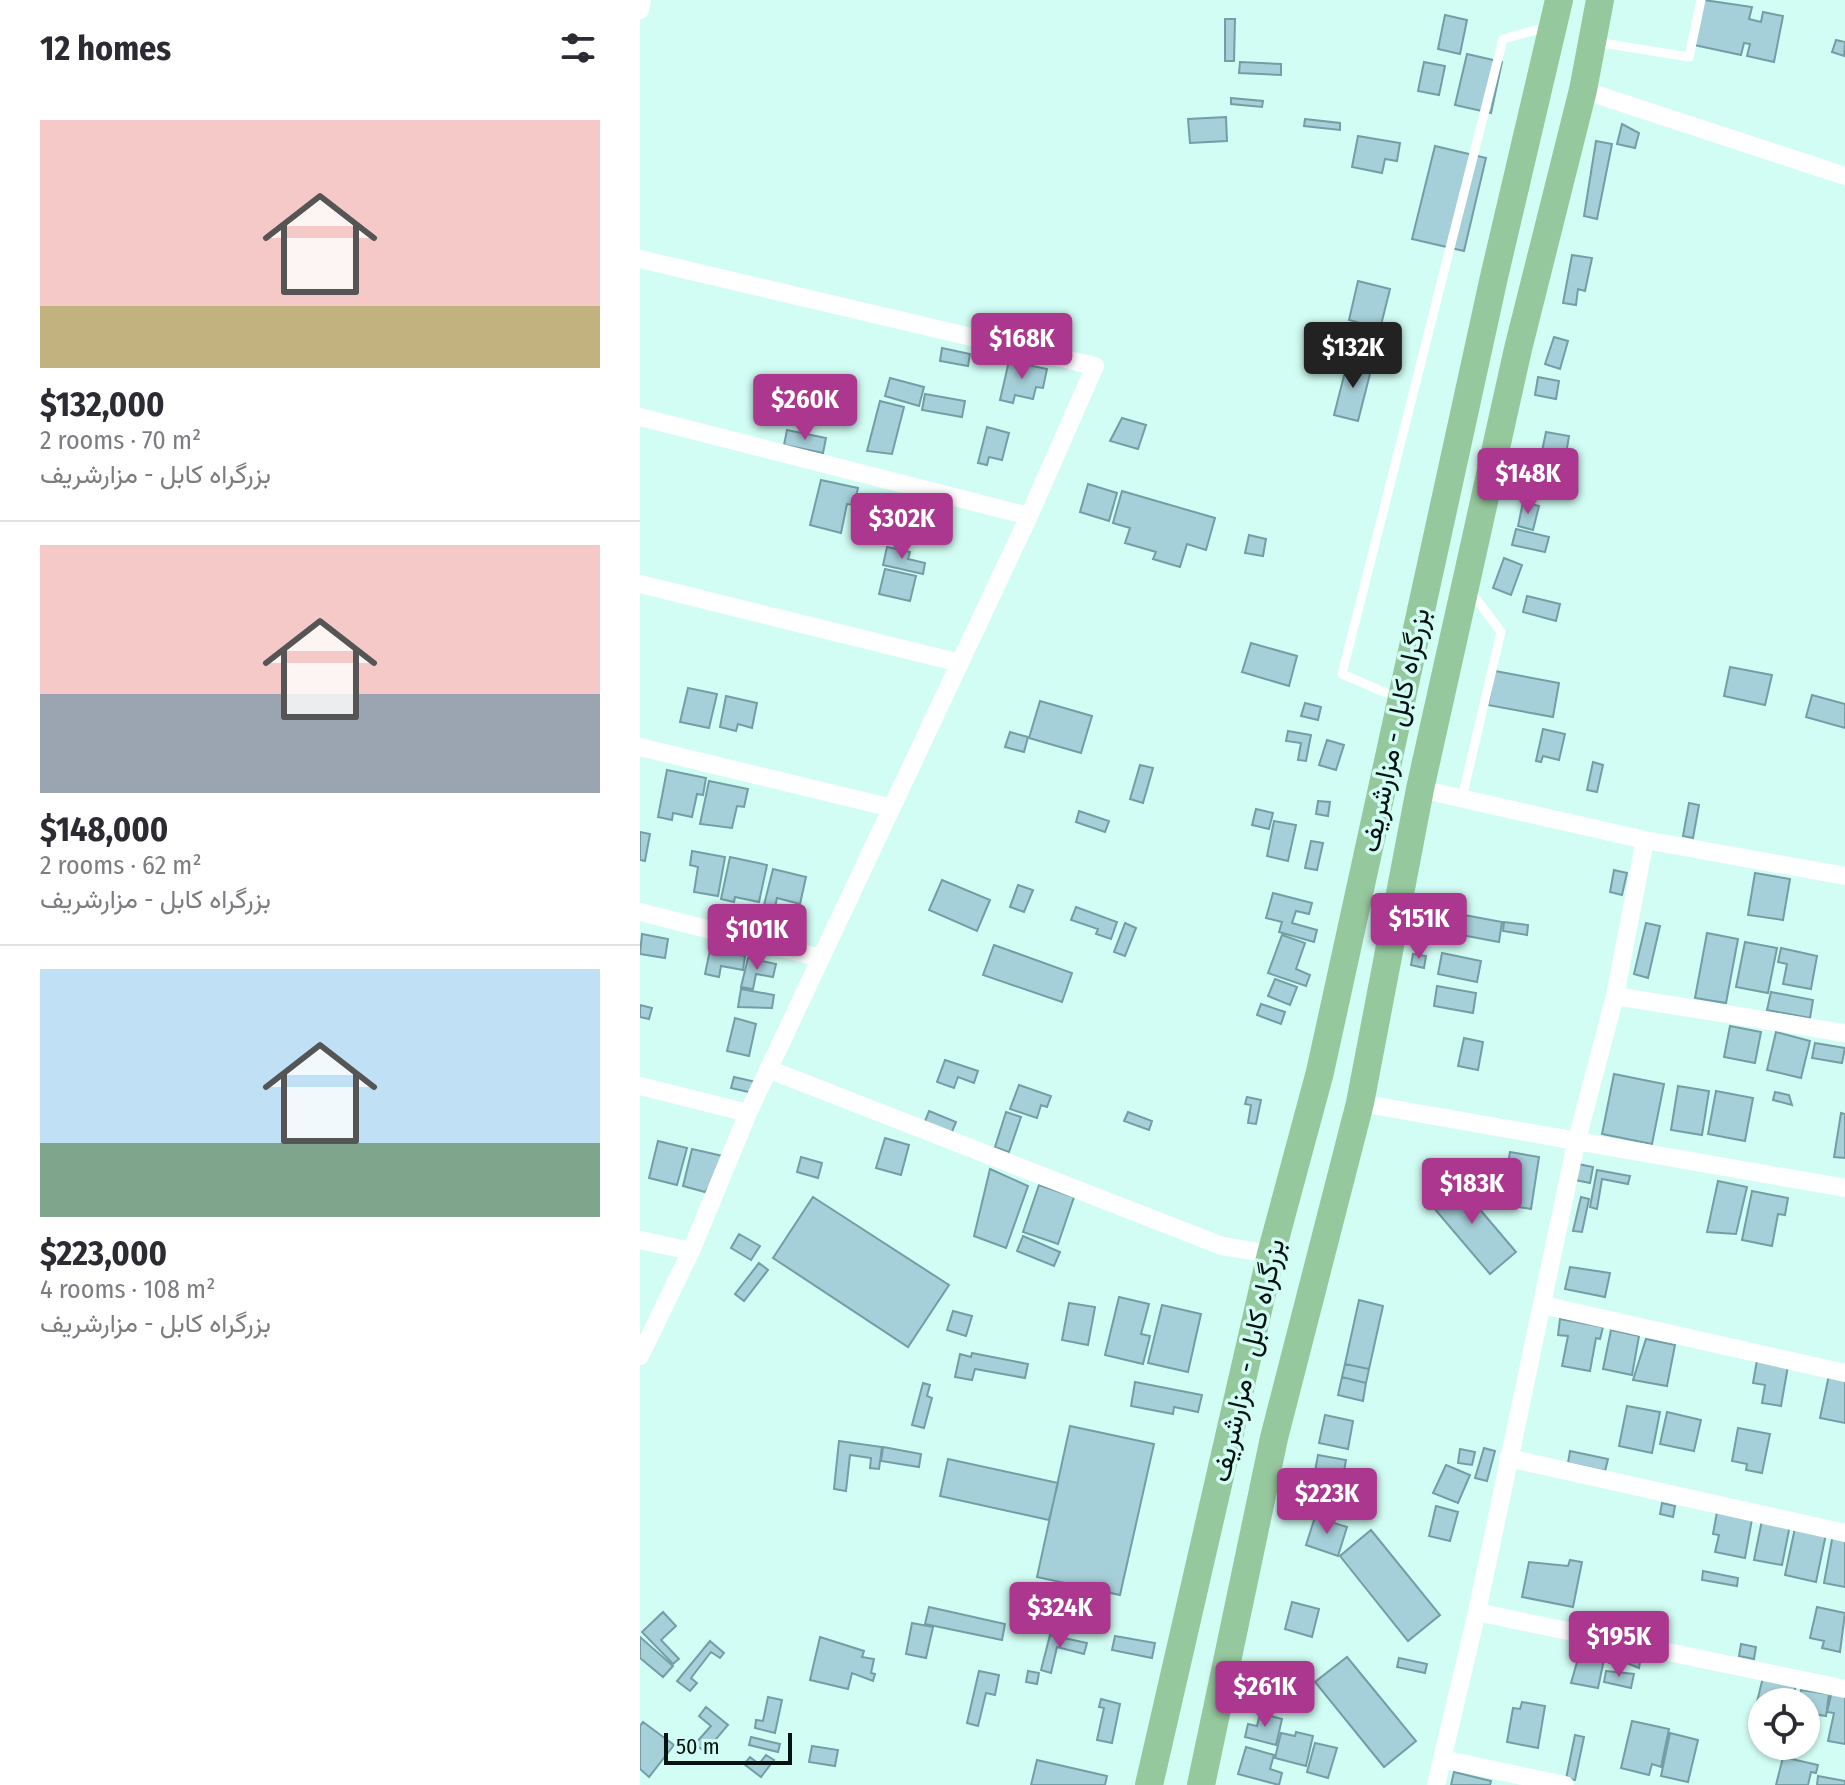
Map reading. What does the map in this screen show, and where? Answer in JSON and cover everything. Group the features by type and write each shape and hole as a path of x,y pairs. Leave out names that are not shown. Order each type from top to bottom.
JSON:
{"highway":[{"name":"بزرگراه کابل - مزارشریف","path":"1201,1785 1274,1438 1360,1103 1420,789 1518,349 1583,90 1600,0"},
{"name":"بزرگراه کابل - مزارشریف","path":"1149,1785 1271,1254 1320,1072 1556,12"}],"street":[{"path":"640,10 642,0"},
{"path":"1583,90 1845,176"},
{"path":"640,259 1095,366 1029,516 768,1069 691,1251 640,1356"},
{"path":"640,417 1029,516"},
{"path":"640,584 960,663"},
{"path":"640,747 892,808"},
{"path":"1420,789 1645,840 1845,876"},
{"path":"1436,1785 1477,1612 1576,1143 1615,996 1645,840"},
{"path":"640,912 821,958"},
{"path":"1615,996 1845,1033"},
{"path":"768,1069 1222,1246 1271,1254"},
{"path":"640,1086 748,1113"},
{"path":"1360,1103 1845,1188"},
{"path":"640,1240 691,1251"},
{"path":"1543,1305 1845,1373"},
{"path":"1508,1458 1845,1533"},
{"path":"1477,1612 1845,1689"},
{"path":"1442,1759 1565,1785"}],"lane":[{"path":"1593,42 1689,57 1701,0"},
{"path":"1401,699 1342,674 1503,39 1556,12"},
{"path":"1462,798 1501,632 1465,584"}],"building":[{"path":"1704,0 1752,7 1749,19 1761,22 1763,12 1783,16 1774,62 1747,56 1750,44 1744,43 1741,55 1694,45"},
{"path":"1445,15 1467,20 1460,54 1438,49"},
{"path":"1225,19 1235,19 1234,61 1225,61"},
{"path":"1836,40 1845,42 1844,56 1832,52"},
{"path":"1467,54 1502,62 1491,113 1455,105"},
{"path":"1240,62 1281,64 1281,75 1239,73"},
{"path":"1424,62 1445,66 1439,95 1418,91"},
{"path":"1231,98 1263,101 1262,107 1231,104"},
{"path":"1226,117 1227,141 1190,143 1188,119"},
{"path":"1305,119 1340,123 1340,130 1304,126"},
{"path":"1622,124 1639,133 1635,148 1617,144"},
{"path":"1358,136 1400,143 1397,161 1385,159 1382,173 1352,167"},
{"path":"1596,141 1612,144 1597,219 1584,216"},
{"path":"1435,146 1486,158 1464,251 1412,239"},
{"path":"1572,255 1592,258 1585,291 1578,289 1576,305 1563,303"},
{"path":"1358,281 1390,289 1373,357 1349,351 1357,322 1349,320"},
{"path":"1554,337 1568,341 1560,369 1545,364"},
{"path":"942,348 970,354 968,366 940,361"},
{"path":"1348,360 1372,366 1358,421 1334,415"},
{"path":"1009,361 1047,369 1043,388 1036,387 1033,399 1015,395 1013,403 1000,400"},
{"path":"1538,377 1559,381 1556,399 1535,395"},
{"path":"890,378 924,387 919,406 885,396"},
{"path":"925,394 965,401 962,417 922,410"},
{"path":"880,401 904,407 892,454 867,451"},
{"path":"1122,418 1146,425 1138,449 1110,441"},
{"path":"987,427 1009,433 1002,460 989,457 987,465 978,463"},
{"path":"787,430 826,438 823,453 784,445"},
{"path":"1546,432 1569,436 1565,460 1541,456"},
{"path":"821,480 858,488 854,505 847,504 841,533 810,525"},
{"path":"1088,484 1117,493 1109,521 1080,512"},
{"path":"1122,491 1215,518 1206,550 1187,544 1180,567 1153,559 1156,552 1125,543 1130,528 1113,523"},
{"path":"1523,502 1539,506 1533,530 1518,526"},
{"path":"1516,529 1549,537 1545,552 1512,545"},
{"path":"1249,535 1266,539 1263,556 1245,553"},
{"path":"887,547 910,552 908,559 925,563 923,574 883,565"},
{"path":"1504,558 1522,565 1511,595 1493,588"},
{"path":"885,569 916,576 910,601 879,594"},
{"path":"1527,596 1560,604 1556,621 1523,612"},
{"path":"1251,643 1297,656 1289,686 1242,672"},
{"path":"1730,667 1772,675 1765,705 1724,696"},
{"path":"1495,671 1559,683 1553,717 1488,705"},
{"path":"688,688 717,694 709,728 680,722"},
{"path":"1812,695 1845,704 1845,728 1806,717"},
{"path":"726,696 757,703 752,728 738,724 736,731 720,727"},
{"path":"1040,701 1092,716 1081,753 1029,738"},
{"path":"1305,703 1321,707 1318,720 1301,716"},
{"path":"1543,729 1565,734 1559,760 1543,756 1541,762 1536,761"},
{"path":"1288,731 1311,735 1306,761 1298,760 1301,743 1286,741"},
{"path":"1010,732 1028,737 1024,752 1005,747"},
{"path":"1327,740 1344,745 1336,770 1319,765"},
{"path":"1593,762 1603,765 1597,792 1587,790"},
{"path":"1140,765 1153,768 1143,803 1130,799"},
{"path":"667,770 706,778 703,795 697,794 692,817 673,813 672,820 658,817"},
{"path":"709,781 748,789 744,807 737,806 732,828 700,824"},
{"path":"1318,801 1330,802 1328,816 1316,814"},
{"path":"1689,803 1699,805 1693,838 1683,836"},
{"path":"1256,809 1273,813 1269,829 1252,825"},
{"path":"1079,811 1109,821 1105,832 1076,822"},
{"path":"1274,821 1296,825 1288,861 1267,856"},
{"path":"640,832 650,834 645,861 640,860"},
{"path":"1311,841 1323,843 1317,870 1305,868"},
{"path":"692,851 725,857 718,896 694,892 698,867 690,865"},
{"path":"730,857 767,865 759,902 735,897 734,902 721,899"},
{"path":"773,869 806,877 800,904 777,898 774,912 763,909"},
{"path":"1614,870 1627,873 1622,895 1610,892"},
{"path":"1755,873 1790,879 1783,920 1748,915"},
{"path":"942,880 990,900 977,931 929,910"},
{"path":"1018,885 1033,890 1024,912 1010,907"},
{"path":"1273,893 1312,903 1309,914 1296,911 1292,923 1317,930 1314,942 1279,932 1282,922 1266,918"},
{"path":"1076,907 1117,922 1111,939 1096,934 1098,929 1071,920"},
{"path":"1459,914 1502,922 1499,942 1456,934"},
{"path":"1504,922 1528,925 1527,935 1503,931"},
{"path":"1125,923 1136,928 1125,956 1114,952"},
{"path":"1646,923 1660,926 1648,978 1634,974"},
{"path":"1707,933 1738,939 1726,1003 1695,998"},
{"path":"642,934 668,939 665,958 640,954"},
{"path":"1282,935 1305,943 1296,969 1310,975 1306,986 1268,973"},
{"path":"1745,942 1777,948 1768,993 1736,987"},
{"path":"994,945 1072,973 1062,1002 983,975"},
{"path":"1781,948 1817,956 1811,989 1783,984 1787,964 1778,962"},
{"path":"710,950 745,956 743,970 721,966 719,977 705,974"},
{"path":"1442,953 1481,961 1477,982 1438,974"},
{"path":"1413,954 1426,956 1424,968 1411,965"},
{"path":"748,958 776,964 773,977 756,974 753,989 741,987"},
{"path":"1275,979 1297,987 1290,1005 1268,996"},
{"path":"1437,986 1476,993 1473,1013 1434,1006"},
{"path":"741,989 774,995 772,1008 738,1007"},
{"path":"1771,992 1813,1000 1810,1018 1767,1010"},
{"path":"1261,1004 1285,1012 1281,1024 1257,1015"},
{"path":"640,1005 652,1008 649,1019 640,1017"},
{"path":"735,1018 756,1024 749,1056 727,1051"},
{"path":"1730,1026 1761,1032 1755,1063 1724,1057"},
{"path":"1776,1032 1810,1041 1801,1078 1767,1070"},
{"path":"1464,1038 1483,1042 1478,1070 1458,1066"},
{"path":"1815,1043 1845,1048 1842,1063 1812,1058"},
{"path":"945,1060 978,1071 974,1083 958,1077 954,1088 937,1082"},
{"path":"1614,1074 1664,1084 1652,1144 1602,1134"},
{"path":"734,1077 756,1082 753,1093 731,1088"},
{"path":"1019,1085 1051,1096 1047,1107 1041,1105 1037,1118 1010,1109"},
{"path":"1678,1086 1709,1091 1702,1135 1671,1130"},
{"path":"1716,1091 1753,1098 1745,1141 1708,1134"},
{"path":"1775,1092 1789,1095 1792,1105 1773,1100"},
{"path":"1247,1097 1261,1100 1256,1124 1248,1123 1251,1105 1245,1104"},
{"path":"929,1111 956,1122 951,1134 924,1124"},
{"path":"1006,1112 1021,1117 1009,1152 995,1147"},
{"path":"1128,1112 1152,1121 1149,1130 1124,1121"},
{"path":"1841,1113 1845,1114 1845,1158 1834,1157"},
{"path":"885,1138 909,1145 901,1175 876,1168"},
{"path":"658,1141 687,1148 677,1185 649,1178"},
{"path":"692,1149 723,1156 719,1174 705,1192 683,1186"},
{"path":"1510,1152 1539,1157 1531,1209 1513,1206 1516,1188 1504,1186"},
{"path":"801,1157 822,1163 818,1178 797,1172"},
{"path":"1578,1164 1593,1167 1590,1183 1575,1180"},
{"path":"990,1169 1028,1186 1006,1248 974,1236"},
{"path":"1597,1170 1630,1176 1628,1184 1602,1179 1597,1209 1590,1207"},
{"path":"1454,1179 1516,1252 1490,1274 1428,1201"},
{"path":"1718,1181 1747,1187 1736,1234 1707,1232"},
{"path":"1039,1185 1074,1197 1058,1244 1023,1232"},
{"path":"1752,1191 1788,1198 1785,1215 1778,1214 1772,1246 1742,1240"},
{"path":"813,1197 949,1285 908,1347 773,1258"},
{"path":"1581,1197 1589,1199 1582,1232 1573,1231"},
{"path":"739,1234 760,1246 751,1260 731,1248"},
{"path":"1023,1236 1060,1252 1054,1266 1017,1251"},
{"path":"759,1263 768,1270 744,1301 735,1294"},
{"path":"1570,1267 1610,1273 1605,1297 1565,1289"},
{"path":"1119,1297 1149,1304 1141,1334 1150,1336 1143,1364 1105,1355"},
{"path":"1359,1300 1383,1306 1369,1369 1345,1364"},
{"path":"1069,1303 1095,1307 1088,1345 1062,1340"},
{"path":"1162,1305 1201,1314 1188,1372 1148,1363"},
{"path":"953,1311 972,1316 966,1336 947,1330"},
{"path":"1560,1319 1603,1327 1600,1339 1596,1338 1590,1371 1562,1366 1568,1336 1558,1335"},
{"path":"1611,1330 1639,1336 1632,1375 1603,1369"},
{"path":"1646,1339 1675,1345 1667,1386 1633,1380"},
{"path":"972,1353 1028,1364 1025,1378 975,1369 972,1380 955,1377 960,1354 971,1357"},
{"path":"1757,1360 1788,1366 1781,1406 1762,1403 1765,1385 1753,1383"},
{"path":"1345,1364 1369,1369 1366,1383 1342,1377"},
{"path":"1829,1375 1845,1379 1845,1423 1820,1418"},
{"path":"1342,1377 1366,1383 1363,1401 1338,1395"},
{"path":"1135,1382 1202,1395 1198,1412 1174,1407 1173,1414 1131,1406"},
{"path":"923,1383 930,1385 927,1396 932,1398 924,1428 912,1425"},
{"path":"1627,1406 1660,1412 1652,1453 1619,1446"},
{"path":"1667,1412 1701,1420 1694,1451 1660,1444"},
{"path":"1325,1415 1353,1421 1348,1449 1319,1443"},
{"path":"1070,1426 1154,1444 1120,1595 1037,1577"},
{"path":"1738,1428 1770,1434 1762,1473 1746,1470 1747,1464 1732,1461"},
{"path":"839,1441 882,1447 879,1469 870,1468 871,1458 850,1455 846,1491 834,1489"},
{"path":"883,1447 921,1454 919,1467 881,1461"},
{"path":"1484,1448 1495,1451 1487,1481 1475,1478"},
{"path":"1460,1449 1475,1452 1472,1465 1458,1463"},
{"path":"1570,1451 1608,1459 1605,1471 1568,1463"},
{"path":"1318,1455 1346,1460 1340,1493 1312,1488"},
{"path":"948,1459 1058,1483 1049,1520 940,1496"},
{"path":"1446,1465 1470,1475 1458,1503 1433,1493"},
{"path":"1316,1489 1335,1492 1331,1516 1312,1513"},
{"path":"1662,1503 1675,1506 1673,1517 1660,1514"},
{"path":"1436,1506 1458,1512 1450,1541 1429,1536"},
{"path":"1717,1512 1752,1519 1745,1558 1715,1552 1719,1535 1713,1534"},
{"path":"1315,1517 1347,1527 1338,1556 1306,1545"},
{"path":"1762,1520 1790,1525 1782,1565 1754,1560"},
{"path":"1795,1528 1826,1534 1816,1582 1785,1575"},
{"path":"1371,1530 1440,1615 1408,1641 1340,1556"},
{"path":"1833,1534 1845,1537 1845,1587 1824,1583"},
{"path":"1570,1560 1582,1562 1573,1607 1522,1597 1529,1562 1568,1566"},
{"path":"1703,1571 1738,1578 1737,1586 1702,1580"},
{"path":"1292,1602 1319,1609 1312,1637 1285,1629"},
{"path":"929,1607 1005,1624 1002,1640 925,1624"},
{"path":"1817,1607 1845,1613 1840,1652 1822,1648 1824,1641 1810,1638"},
{"path":"663,1612 676,1626 661,1640 679,1659 673,1664 642,1632"},
{"path":"912,1623 933,1627 926,1658 906,1654"},
{"path":"1050,1635 1087,1643 1084,1654 1057,1647 1051,1673 1041,1670"},
{"path":"1115,1636 1155,1643 1152,1658 1112,1650"},
{"path":"640,1637 673,1666 663,1677 640,1658"},
{"path":"820,1637 864,1651 862,1657 874,1659 873,1681 852,1673 848,1689 810,1680"},
{"path":"710,1641 724,1653 720,1658 711,1652 691,1678 697,1683 690,1691 677,1681"},
{"path":"1741,1644 1756,1647 1754,1659 1739,1656"},
{"path":"1582,1645 1606,1650 1598,1688 1571,1683"},
{"path":"1611,1651 1641,1656 1639,1668 1617,1659 1617,1664 1609,1663"},
{"path":"1347,1657 1416,1741 1384,1767 1315,1682"},
{"path":"1399,1658 1427,1664 1425,1673 1397,1667"},
{"path":"979,1671 999,1675 995,1695 986,1693 978,1726 967,1723"},
{"path":"1028,1671 1039,1673 1037,1684 1026,1682"},
{"path":"1606,1671 1634,1674 1631,1688 1604,1682"},
{"path":"1763,1677 1796,1685 1795,1688 1760,1688"},
{"path":"1832,1691 1845,1694 1845,1744 1828,1741 1834,1713 1827,1712"},
{"path":"1820,1693 1829,1694 1826,1716 1820,1715"},
{"path":"768,1697 782,1700 775,1733 755,1728 756,1720 763,1721"},
{"path":"1101,1699 1120,1704 1112,1743 1097,1740 1104,1708 1099,1707"},
{"path":"1522,1702 1545,1706 1538,1748 1507,1742 1513,1708 1520,1709"},
{"path":"706,1707 728,1725 705,1752 695,1744 711,1726 699,1716"},
{"path":"1260,1713 1282,1719 1276,1745 1245,1737 1248,1724 1257,1726"},
{"path":"1632,1721 1669,1729 1661,1767 1652,1764 1649,1775 1621,1768"},
{"path":"643,1722 674,1745 649,1777 640,1769 640,1726"},
{"path":"1296,1732 1313,1736 1306,1766 1275,1758 1281,1733 1295,1736"},
{"path":"1670,1733 1698,1740 1688,1782 1661,1776"},
{"path":"1575,1735 1584,1737 1575,1780 1566,1779"},
{"path":"751,1737 780,1744 778,1752 749,1745"},
{"path":"1315,1743 1337,1748 1328,1778 1307,1772"},
{"path":"812,1746 838,1750 835,1766 809,1762"},
{"path":"1246,1747 1274,1755 1270,1769 1282,1773 1279,1785 1238,1774"},
{"path":"766,1755 774,1760 761,1777 744,1764 750,1757 759,1764"},
{"path":"1037,1760 1107,1776 1105,1785 1031,1785"},
{"path":"1782,1760 1818,1765 1816,1773 1811,1772 1808,1785 1776,1785"},
{"path":"1454,1772 1491,1781 1490,1785 1451,1785"},
{"path":"1818,1776 1845,1781 1845,1785 1817,1785"}]}
